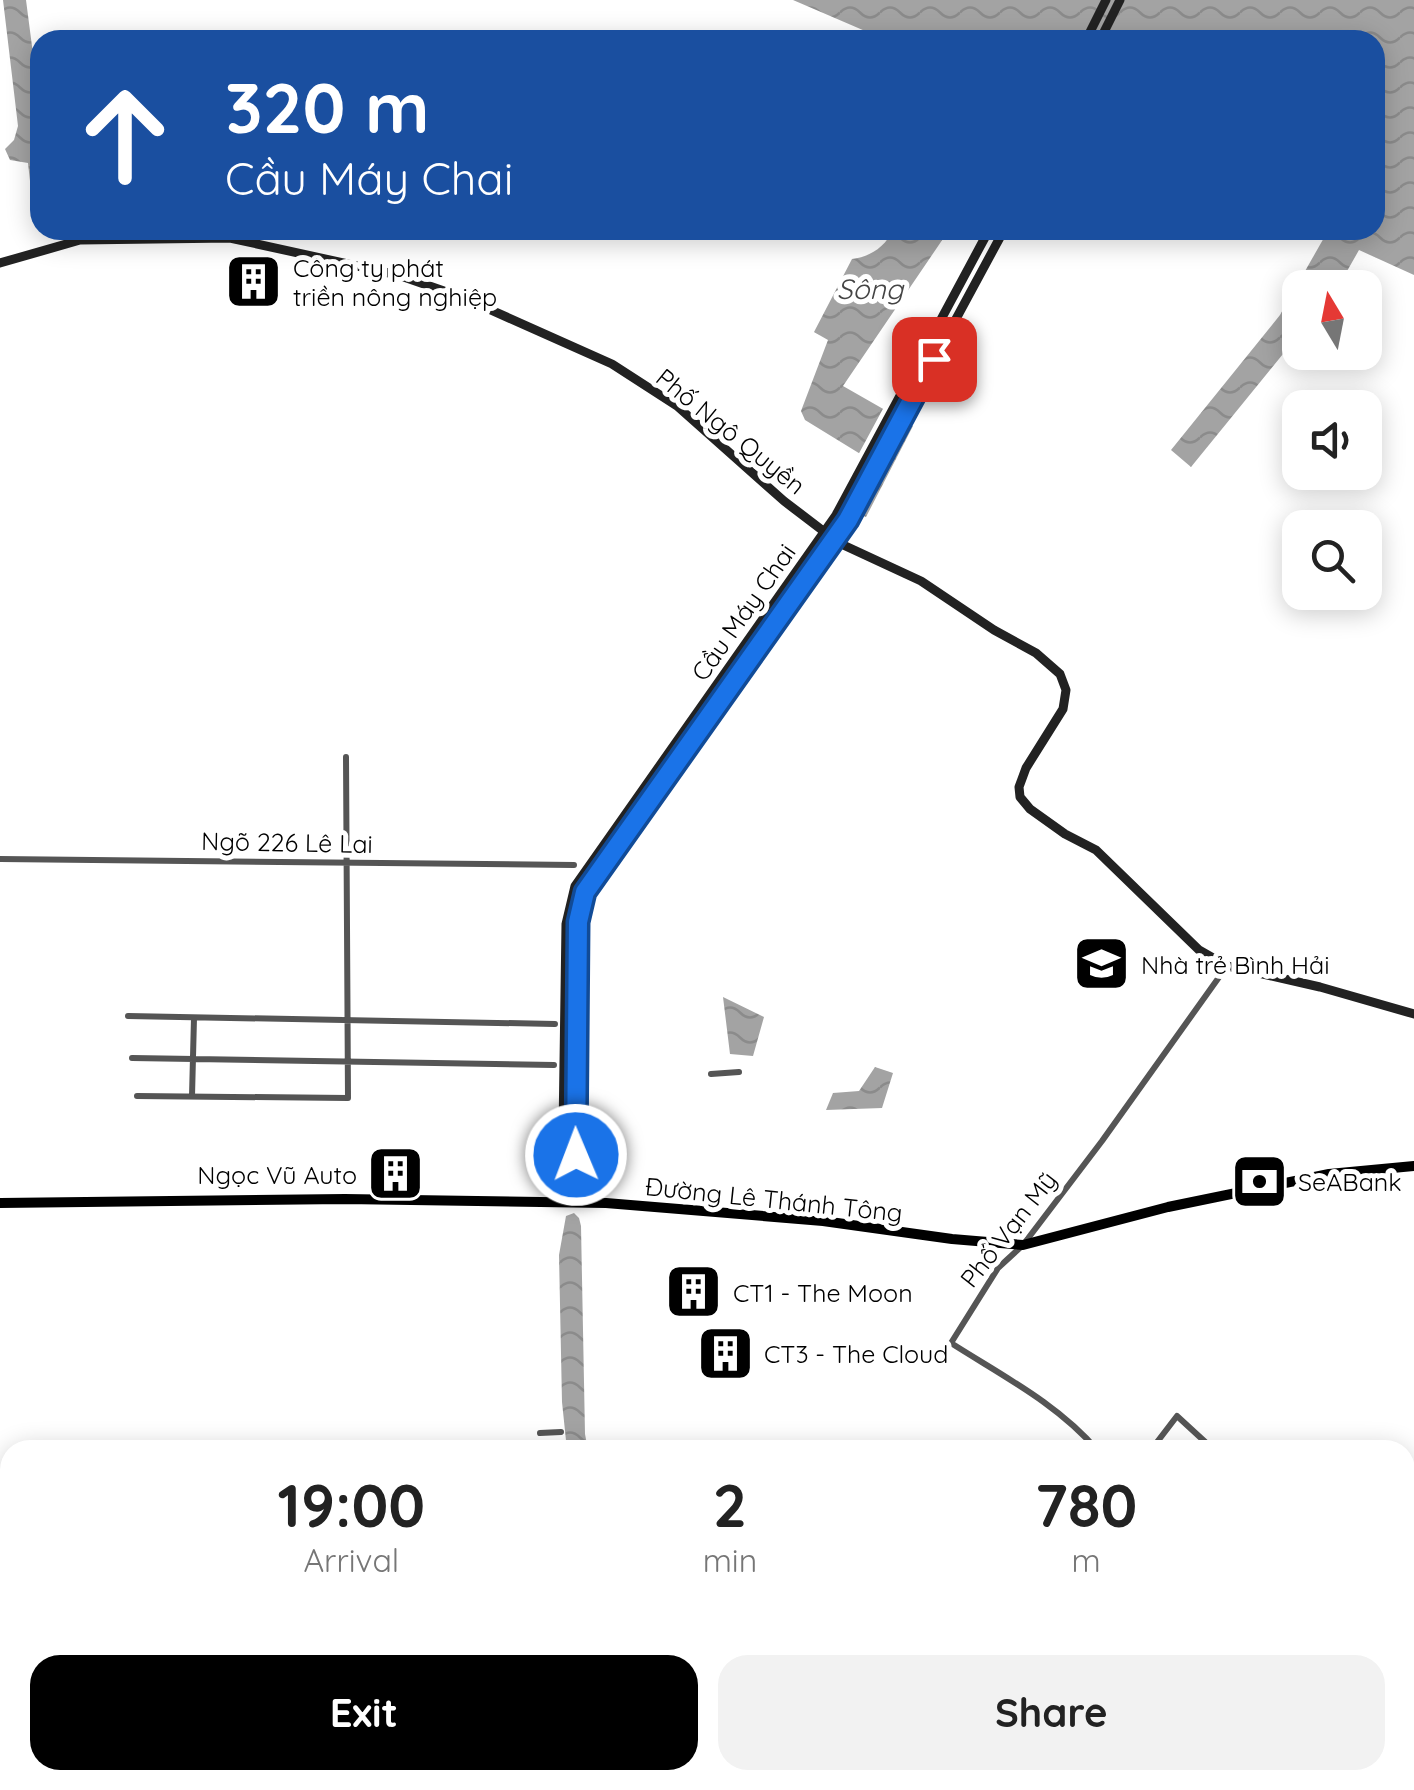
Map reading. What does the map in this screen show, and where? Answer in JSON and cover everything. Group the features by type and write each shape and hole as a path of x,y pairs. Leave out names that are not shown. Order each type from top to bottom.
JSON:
{"main road":[{"name":"Đường Lê Thánh Tông","path":"0,1203 346,1199 576,1202 666,1206 1023,1245 1168,1207 1328,1174 1414,1166"}],"street":[{"path":"1091,30 1106,0"},
{"path":"1105,30 1120,0"},
{"name":"Phố Ngô Quyền","path":"0,263 80,240"},
{"name":"Phố Ngô Quyền","path":"239,240 398,275 464,298 587,351 678,406 784,502 839,542 921,581 1036,653 1060,674 1066,690 1063,709 1018,790 1030,810 1096,850 1190,941 1227,966 1320,986 1414,1014"},
{"name":"Cầu Máy Chai","path":"562,1202 569,903 585,868 836,515 984,240"},
{"name":"Cầu Máy Chai","path":"576,1202 580,903 848,520 999,240"},
{"path":"136,1096 348,1098 346,756"},
{"name":"Ngõ 226 Lê Lai","path":"0,859 574,865"},
{"name":"Phố Vạn Mỹ","path":"1088,1440 1077,1427 1011,1380 951,1343 998,1268 1023,1245 1102,1142 1227,966"},
{"path":"128,1016 554,1024"},
{"path":"192,1097 194,1018"},
{"path":"132,1058 554,1065"},
{"path":"711,1074 739,1072"},
{"path":"1158,1440 1177,1416 1203,1440"},
{"path":"540,1432 560,1432"}],"water":[{"path":"3,0 26,0 30,31 30,181 28,163 10,160 5,149 14,140 18,126"},
{"path":"793,0 1414,0 1414,275 1359,250 1348,270 1306,270 1323,240 1385,240 1385,30 863,30"},
{"name":"Sông","path":"942,240 843,386 913,426 866,517 846,509 864,468 862,455 805,420 801,411 828,340 814,332 852,259 865,256 886,241"},
{"path":"1282,311 1282,355 1191,467 1171,450"},
{"path":"723,997 764,1017 753,1056 730,1054"},
{"path":"875,1067 893,1073 882,1108 826,1110 833,1093 859,1091"},
{"path":"574,1213 581,1226 586,1440 566,1440 562,1402 559,1255 566,1216"}],"pier":[{"path":"885,405 913,421 859,519 843,513 842,495 859,467 857,457"}],"place":[{"name":"Công ty phát triền nông nghiệp","path":"254,281"},
{"name":"Nhà trẻ Bình Hải","path":"1102,964"},
{"name":"Ngọc Vũ Auto","path":"396,1174"},
{"name":"SeABank","path":"1259,1181"},
{"name":"CT1 - The Moon","path":"694,1292"},
{"name":"CT3 - The Cloud","path":"725,1353"}],"route":[{"path":"576,1155 580,903 848,520 934,359"}]}
